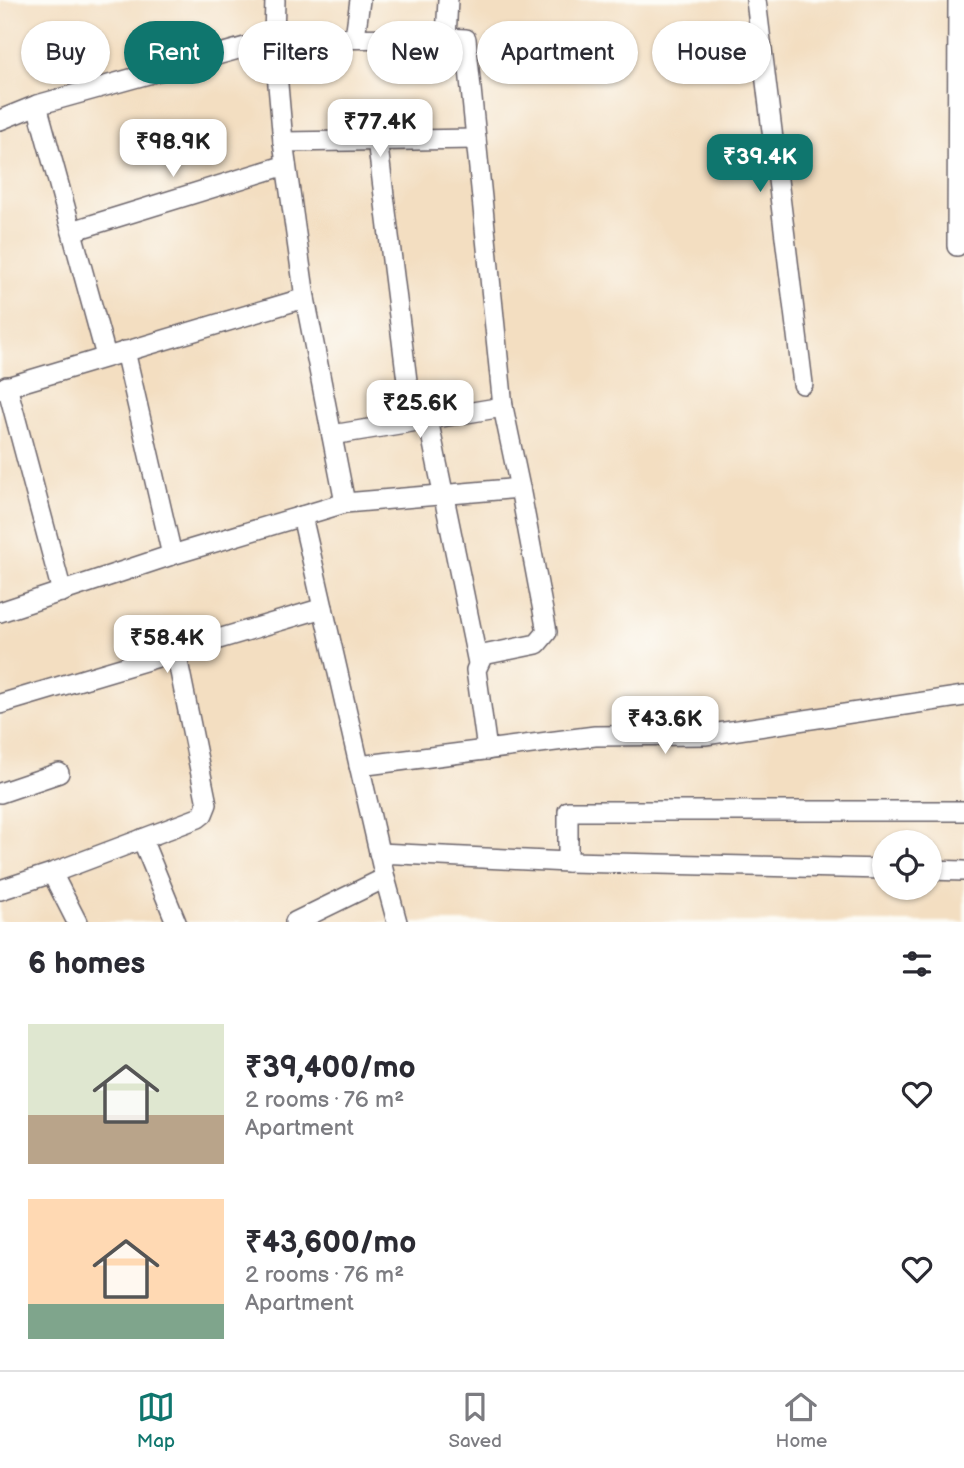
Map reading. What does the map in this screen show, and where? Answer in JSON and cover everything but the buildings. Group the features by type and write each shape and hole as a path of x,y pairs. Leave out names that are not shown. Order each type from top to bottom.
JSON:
{"street":[{"path":"274,21 275,0"},
{"path":"360,0 355,37 367,37"},
{"path":"447,21 448,0"},
{"path":"756,0 803,384"},
{"path":"957,246 961,154 958,0"},
{"path":"463,39 466,39 503,407 547,632 537,644 483,655 478,663 476,670 487,750"},
{"path":"0,120 37,105 238,49"},
{"path":"278,84 283,142 305,298 345,503"},
{"path":"37,105 72,231 116,354 172,555"},
{"path":"377,139 420,420 444,494 478,663"},
{"path":"283,142 476,139"},
{"path":"72,231 286,165"},
{"path":"62,592 4,388 305,298"},
{"path":"331,435 503,407"},
{"path":"0,612 172,555 345,503 520,488"},
{"path":"302,516 397,922"},
{"path":"0,704 323,608"},
{"path":"0,890 52,873 203,814 207,804 176,652"},
{"path":"359,766 595,736 705,736 964,696"},
{"path":"0,793 59,774"},
{"path":"568,862 568,811 964,811"},
{"path":"142,839 176,922"},
{"path":"379,853 568,862 872,869"},
{"path":"942,870 964,871"},
{"path":"52,873 76,922"},
{"path":"295,922 385,878"}]}
